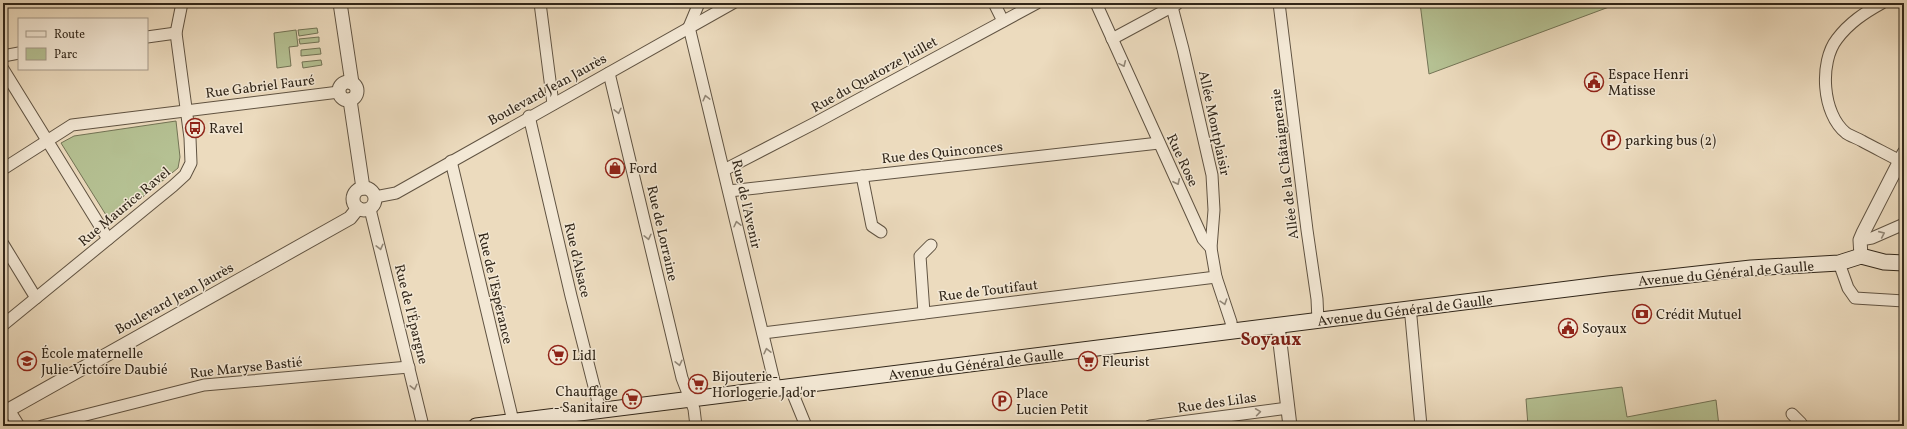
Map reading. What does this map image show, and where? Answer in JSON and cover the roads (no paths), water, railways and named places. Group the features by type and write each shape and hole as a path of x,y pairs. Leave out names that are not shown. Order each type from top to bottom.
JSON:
{"main road":[{"name":"Avenue du Général de Gaulle","path":"476,426 513,421 555,421 600,410 1409,310 1563,289 1751,268 1839,263 1861,256"},
{"path":"1861,256 1884,262 1904,263"}],"street":[{"name":"Rue Maurice Ravel","path":"3,325 179,181 189,168 191,156 176,33 182,3"},
{"path":"334,3 345,86"},
{"path":"340,3 345,86"},
{"path":"540,3 553,104"},
{"path":"689,27 699,3"},
{"name":"Boulevard Jean Jaurès","path":"375,197 396,192 529,116 733,3"},
{"path":"994,3 1003,21"},
{"name":"Rue du Quatorze Juillet","path":"724,170 816,123 1037,3"},
{"name":"Rue Rose","path":"1096,3 1203,239 1211,248 1216,277 1231,322 1232,332"},
{"name":"Allée de la Châtaigneraie","path":"1279,3 1317,299 1318,321"},
{"path":"1861,256 1860,240 1902,157 1845,132 1831,114 1826,96 1826,75 1829,58 1836,40 1852,21 1882,3"},
{"path":"1112,39 1175,5"},
{"name":"Allée Montplaisir","path":"1175,5 1183,49 1212,174 1214,210 1211,248"},
{"name":"Rue de l'Avenir","path":"689,27 763,333 783,388 806,426"},
{"path":"148,37 176,33"},
{"path":"3,56 18,53"},
{"path":"3,69 108,239"},
{"name":"Rue de Lorraine","path":"609,73 680,370 694,409 696,426"},
{"path":"345,86 356,86 357,92 355,97 350,100 363,188"},
{"name":"Rue Gabriel Fauré","path":"3,168 72,125 186,110 345,86"},
{"name":"Rue d'Alsace","path":"529,116 571,296 600,410"},
{"name":"Rue des Quinconces","path":"729,191 1159,143"},
{"name":"Rue de l'Espérance","path":"451,161 513,421"},
{"path":"862,176 872,226 881,232"},
{"path":"363,188 372,191 375,197 374,204 364,209 354,202 354,195 363,188"},
{"name":"Boulevard Jean Jaurès","path":"6,411 364,209"},
{"name":"Rue de l'Épargne","path":"364,209 372,214 423,426"},
{"path":"1860,240 1872,238 1904,224"},
{"path":"3,244 36,298"},
{"path":"924,313 920,256 930,245"},
{"path":"1839,263 1848,288 1855,298 1904,301"},
{"name":"Rue de Toutifaut","path":"763,333 1216,277"},
{"path":"1409,310 1412,325 1421,426"},
{"path":"1278,326 1290,426"},
{"name":"Rue Maryse Bastié","path":"42,426 204,385 409,367"},
{"name":"Rue des Lilas","path":"1150,426 1288,408"},
{"path":"6,411 19,426"},
{"path":"1792,414 1801,423 1801,426"}],"place":[{"name":"Espace Henri Matisse","path":"1594,82"},
{"name":"Ravel","path":"195,128"},
{"name":"parking bus (2)","path":"1611,140"},
{"name":"Ford","path":"615,168"},
{"name":"Crédit Mutuel","path":"1642,314"},
{"name":"Soyaux","path":"1568,328"},
{"name":"Lidl","path":"558,355"},
{"name":"École maternelle Julie-Victoire Daubié","path":"27,361"},
{"name":"Fleurist","path":"1088,361"},
{"name":"Bijouterie- Horlogerie Jad'or","path":"698,384"},
{"name":"Chauffage - Sanitaire","path":"632,399"},
{"name":"Place Lucien Petit","path":"1002,401"}],"district":[{"name":"Soyaux","path":"1271,339"}]}
